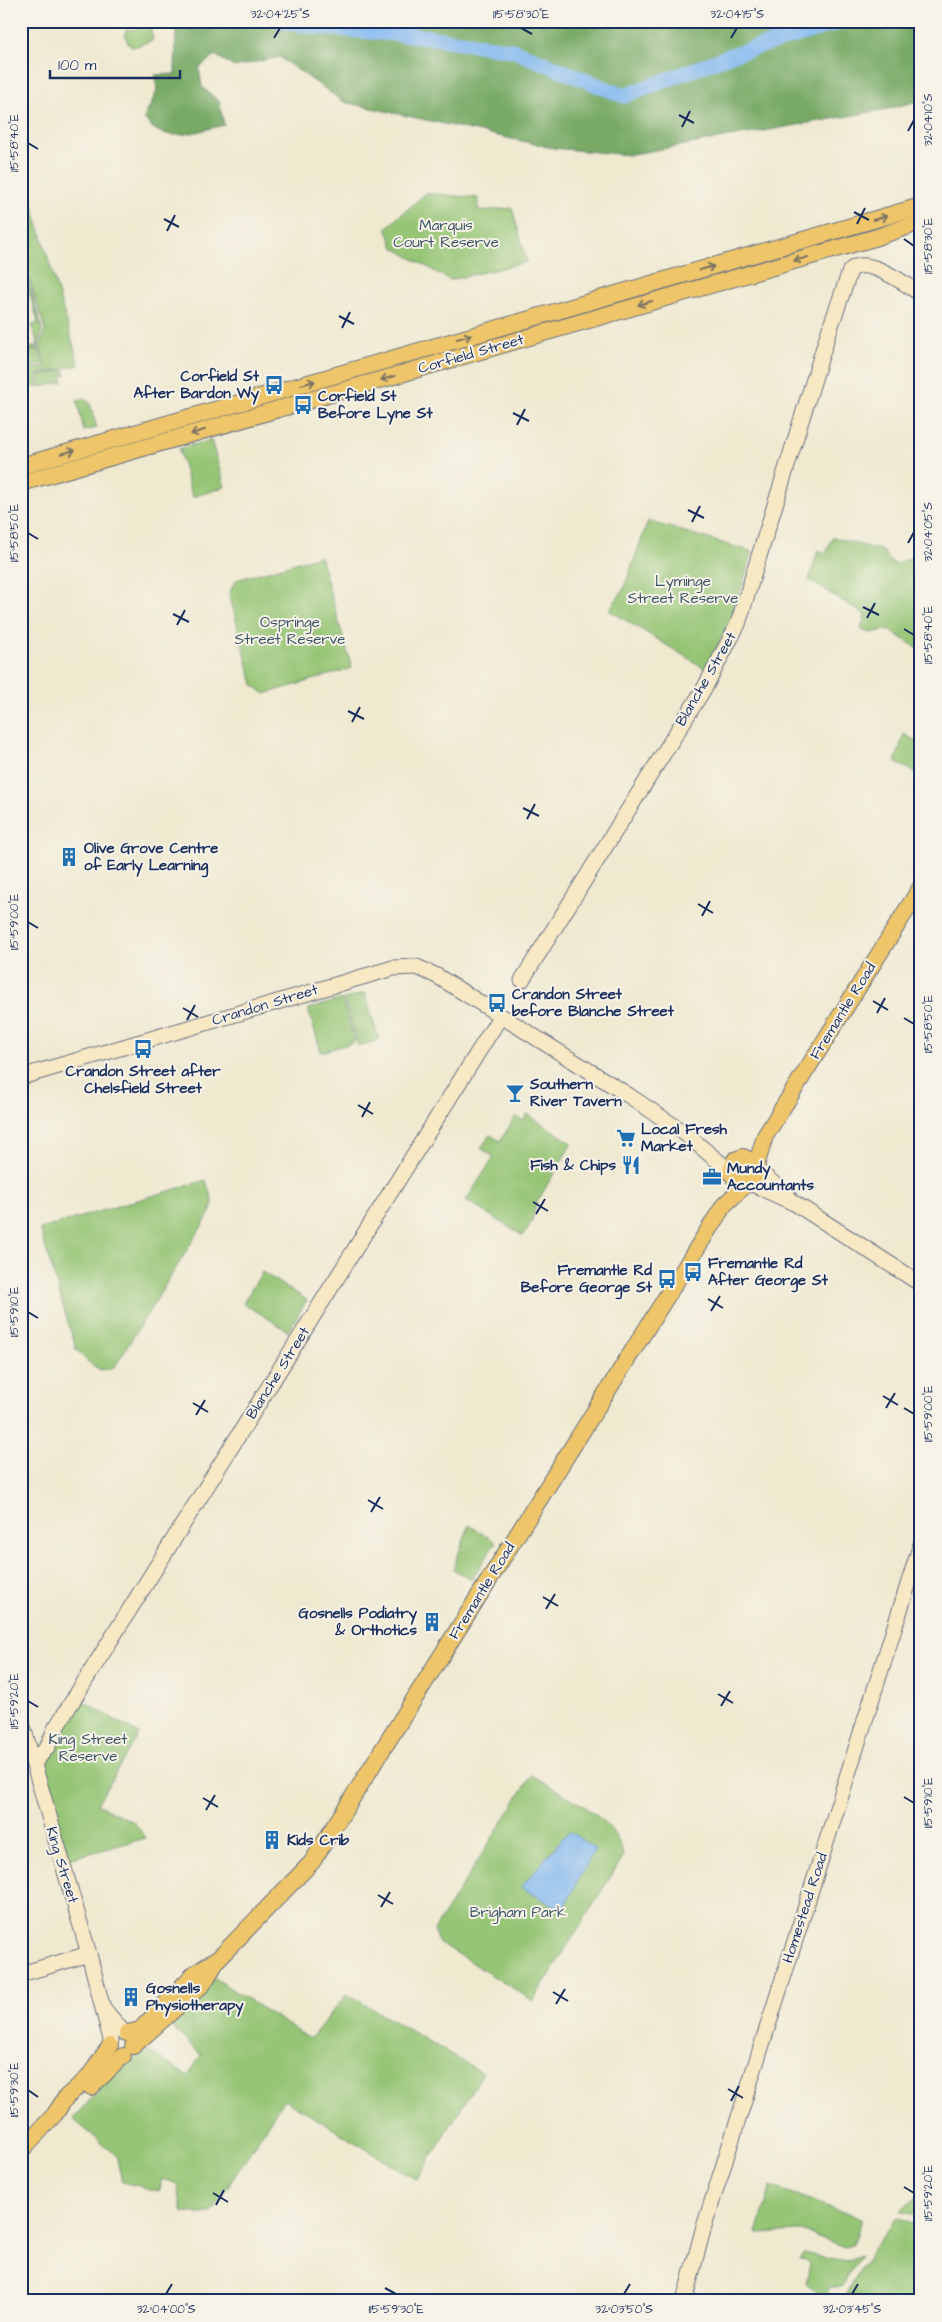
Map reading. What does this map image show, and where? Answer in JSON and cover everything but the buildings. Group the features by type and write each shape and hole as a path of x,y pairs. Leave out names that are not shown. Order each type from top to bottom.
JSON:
{"main road":[{"name":"Corfield Street","path":"21,466 921,206"},
{"name":"Corfield Street","path":"21,483 874,238 921,222"},
{"name":"Fremantle Road","path":"21,2151 55,2114 66,2097 88,2078 121,2042 140,2030 194,1974 218,1959 307,1868 332,1834 921,886"}],"street":[{"name":"Blanche Street","path":"522,980 706,687 728,646 738,624 842,291 841,286 847,266 857,256 866,256 876,260 888,274 921,294"},
{"name":"Crandon Street","path":"21,1077 394,968 412,966 422,969 628,1095 683,1132"},
{"name":"Blanche Street","path":"34,1763 48,1746 55,1729 500,1017"},
{"path":"683,1132 719,1151 744,1170"},
{"path":"683,1132 744,1170 783,1190 796,1204 921,1284"},
{"name":"Homestead Road","path":"684,2301 690,2272 921,1544"},
{"name":"King Street","path":"21,1720 104,2009 121,2042"},
{"name":"Blanche Street","path":"29,1748 43,1741 55,1729"},
{"path":"21,1974 89,1954"},
{"name":"Homestead Road","path":"677,2301 690,2272"}],"green space":[{"path":"161,21 921,21 921,100 888,109 628,155 553,148 344,102 279,57 234,67 215,55 199,68 202,87 219,101 224,125 191,133 170,135 152,127 144,118 157,91 155,75 175,74 176,30"},
{"path":"148,23 153,40 134,47 128,44 125,34 126,30 138,29"},
{"path":"21,164 79,365 36,375 38,389 37,386 24,389 23,383 29,381 26,371 45,366 40,347 45,330 30,281 21,278"},
{"name":"Marquis Court Reserve","path":"426,193 478,198 478,211 512,208 527,262 450,280 394,248 386,228"},
{"path":"21,279 29,282 42,330 38,348 22,353 21,341 23,340 26,349 38,345 32,325 38,323 29,291 21,292"},
{"path":"39,349 43,364 26,369 22,354"},
{"path":"64,370 66,375 62,376 63,382 41,387 38,376"},
{"path":"85,398 90,403 97,428 84,431 77,401"},
{"path":"211,440 225,487 192,497 179,449"},
{"name":"Lyminge Street Reserve","path":"648,521 753,552 732,616 706,669 609,610 623,590"},
{"path":"833,537 883,551 890,562 897,564 909,558 921,561 921,650 887,629 872,633 863,631 861,628 865,615 809,580 818,550 826,553"},
{"name":"Ospringe Street Reserve","path":"320,556 352,668 265,694 253,685 229,593 236,580"},
{"path":"904,734 921,744 921,775 895,762"},
{"path":"365,993 379,1040 358,1046 344,999"},
{"path":"342,999 355,1042 321,1052 308,1009"},
{"path":"527,1114 572,1143 536,1204 532,1221 523,1236 466,1200 494,1157 481,1148 490,1135 500,1141 516,1116 523,1121"},
{"path":"206,1180 213,1203 210,1213 114,1368 100,1370 87,1361 76,1349 40,1229"},
{"path":"262,1272 307,1300 288,1331 243,1303"},
{"path":"469,1525 496,1542 471,1580 453,1569"},
{"name":"King Street Reserve","path":"76,1697 139,1734 97,1804 134,1822 146,1838 61,1861 34,1763"},
{"name":"Brigham Park","path":"532,1775 573,1799 601,1819 612,1830 619,1843 623,1857 533,2001 437,1941 434,1930"},
{"path":"214,1978 310,2039 347,1994 483,2073 417,2180 284,2099 211,2213 183,2213 177,2184 162,2179 159,2191 122,2182 116,2155 73,2119 115,2072 131,2061 142,2047 188,2076 201,2055 167,2022"},
{"path":"771,2186 862,2219 853,2245 846,2247 801,2231 757,2233"},
{"path":"921,2192 921,2217 901,2211"},
{"path":"898,2217 921,2227 921,2301 841,2301 873,2249"},
{"path":"803,2253 846,2261 860,2255 842,2287 829,2287 827,2295 818,2292 806,2283 810,2264 806,2260 800,2259"}],"water":[{"path":"569,1831 595,1849 562,1911 521,1887"}],"waterway":[{"path":"281,21 321,28 421,36 512,50 624,96 734,54 844,21"}],"place":[{"name":"Corfield St After Bardon Wy","path":"274,385"},
{"name":"Corfield St Before Lyne St","path":"303,405"},
{"name":"Olive Grove Centre of Early Learning","path":"69,857"},
{"name":"Crandon Street before Blanche Street","path":"497,1003"},
{"name":"Crandon Street after Chelsfield Street","path":"143,1049"},
{"name":"Southern River Tavern","path":"515,1093"},
{"name":"Local Fresh Market","path":"626,1138"},
{"name":"Fish & Chips","path":"631,1165"},
{"name":"Mundy Accountants","path":"712,1177"},
{"name":"Fremantle Rd After George St","path":"693,1272"},
{"name":"Fremantle Rd Before George St","path":"667,1279"},
{"name":"Gosnells Podiatry & Orthotics","path":"432,1622"},
{"name":"Kids Crib","path":"272,1840"},
{"name":"Gosnells Physiotherapy","path":"131,1997"}]}
